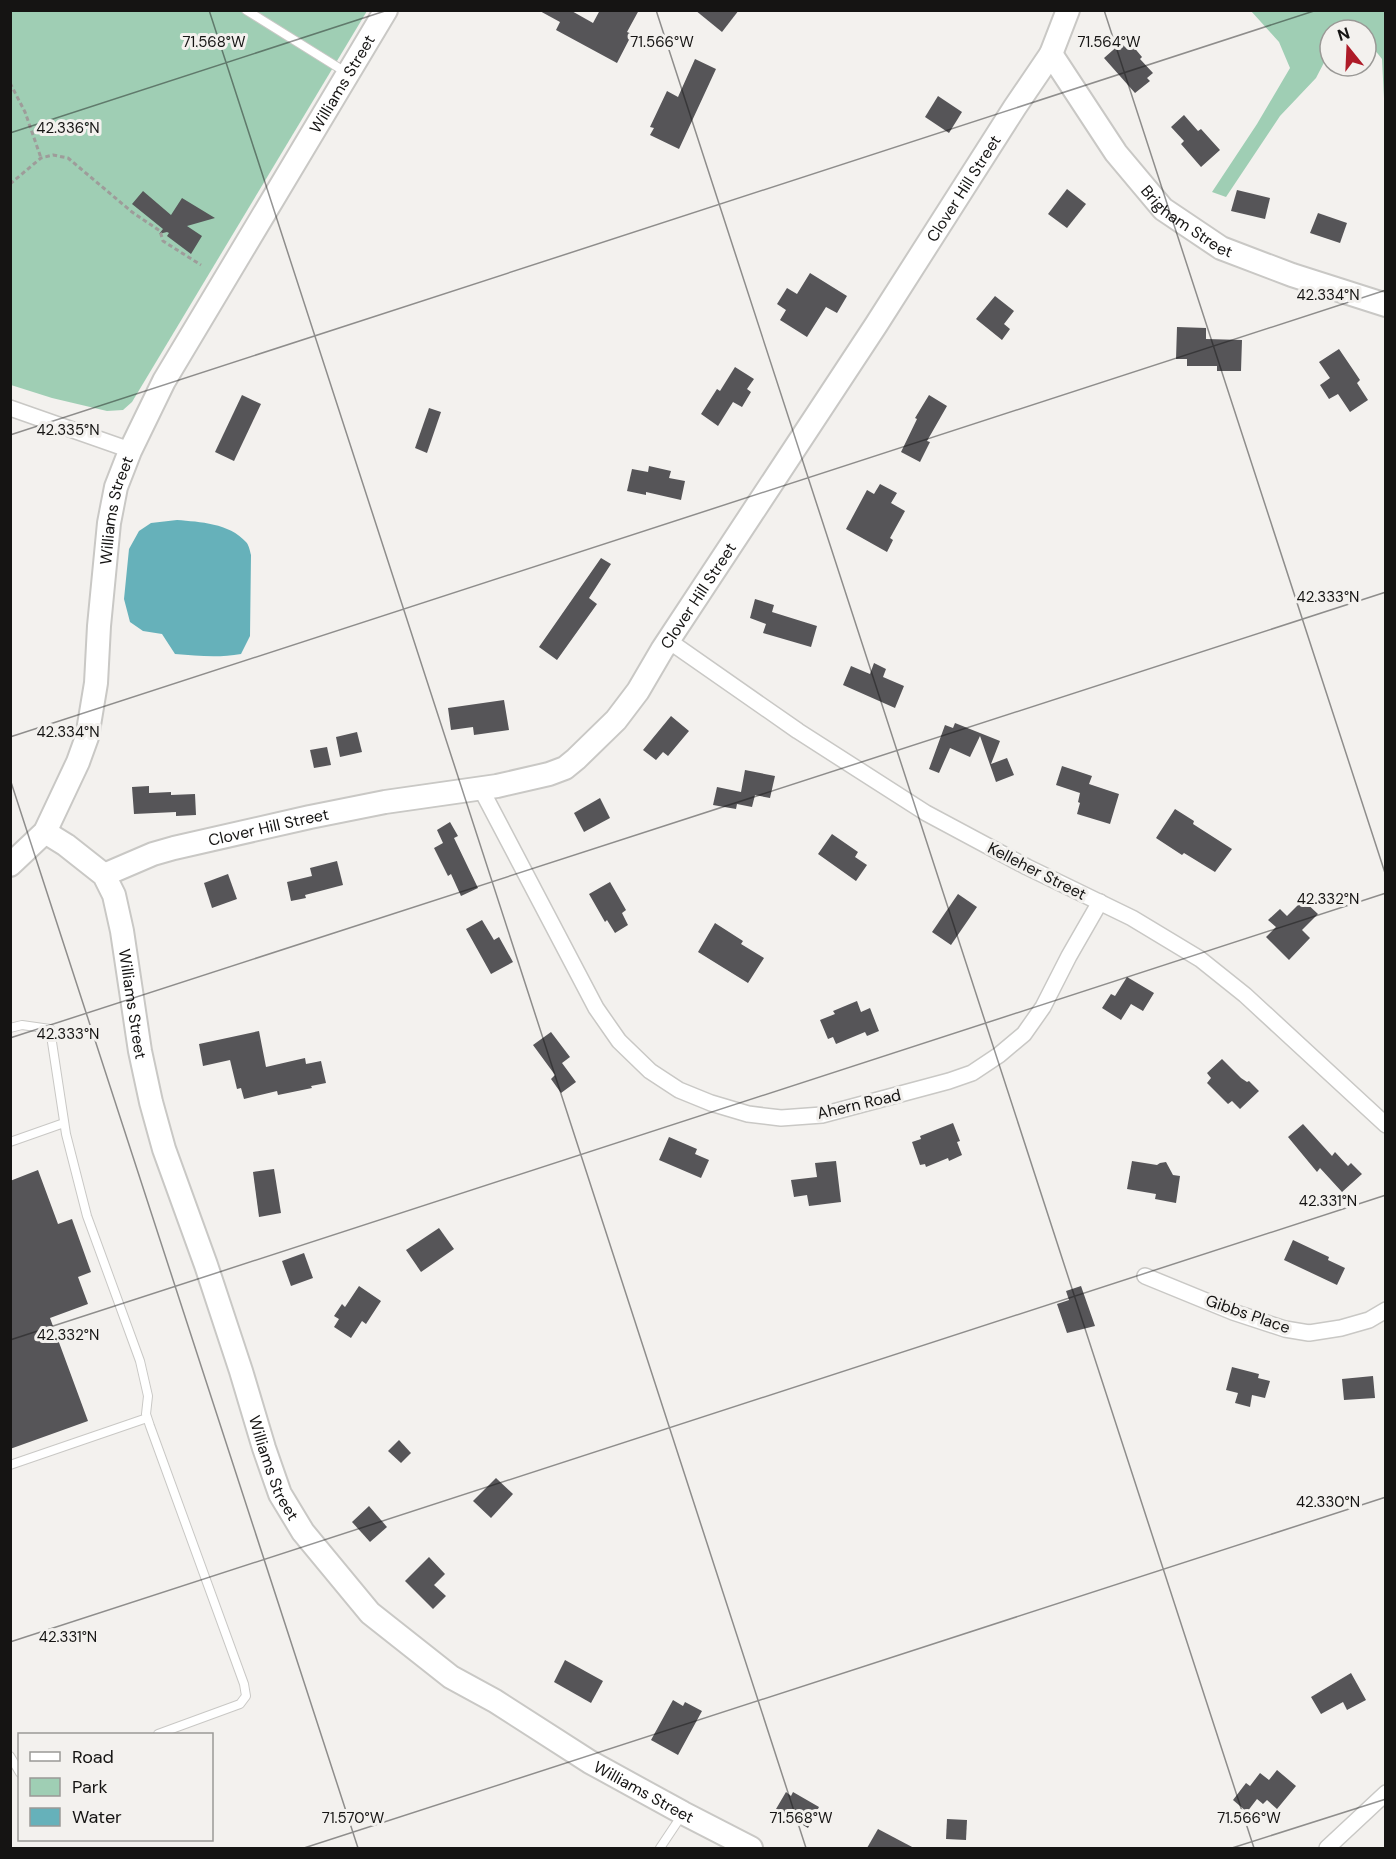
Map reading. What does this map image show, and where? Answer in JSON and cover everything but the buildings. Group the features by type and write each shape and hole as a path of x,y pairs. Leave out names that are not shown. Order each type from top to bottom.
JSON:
{"street":[{"name":"Williams Street","path":"45,832 78,762 87,737 96,684 109,523 116,487 130,450 164,381 387,10"},
{"name":"Clover Hill Street","path":"104,874 153,854 213,838 344,809 516,783 565,768 576,759 625,710 638,691 1051,54 1068,10"},
{"name":"Brigham Street","path":"1051,54 1116,153 1163,209 1221,248 1292,275 1386,305"},
{"path":"10,408 130,450"},
{"name":"Kelleher Street","path":"669,641 798,731 926,813 1027,867 1132,918 1200,959 1245,995 1386,1125"},
{"name":"Ahern Road","path":"481,789 596,1008 619,1041 650,1071 679,1090 748,1114 781,1118 822,1115 886,1099 972,1073 999,1055 1024,1034 1043,1007 1100,902"},
{"path":"10,865 45,832 104,874"},
{"name":"Williams Street","path":"104,874 114,895 122,931 140,1051 164,1149 206,1264 280,1494 303,1532 370,1613 451,1677 495,1701 590,1762 683,1814 751,1848"},
{"name":"Gibbs Place","path":"1145,1276 1233,1312 1285,1329 1309,1333 1341,1328 1369,1320 1386,1310"},
{"path":"1327,1848 1386,1793"}],"lane":[{"path":"246,10 348,74"},
{"path":"10,1029 22,1024 50,1029 64,1123 87,1216 140,1361 148,1395 147,1418 244,1684 246,1696 240,1704 161,1733"},
{"path":"10,1142 64,1123"},
{"path":"10,1465 147,1418"},
{"path":"10,1756 18,1770"},
{"path":"660,1848 683,1814"}],"path":[{"path":"10,83 25,112 41,158"},
{"path":"10,184 41,158 53,155 68,158 132,212 160,231 163,241 201,265"}],"green space":[{"path":"10,11 367,11 132,402 123,410 107,411 52,398 11,385"},
{"path":"1251,11 1385,11 1385,118 1382,59 1378,54 1378,18 1318,18 1318,74 1316,78 1280,116 1226,197 1212,192 1257,124 1290,68 1279,42"}],"water":[{"path":"177,520 223,527 239,536 248,545 251,555 250,636 241,654 200,656 175,654 162,634 143,631 130,622 124,599 129,549 139,531 151,523"}]}
